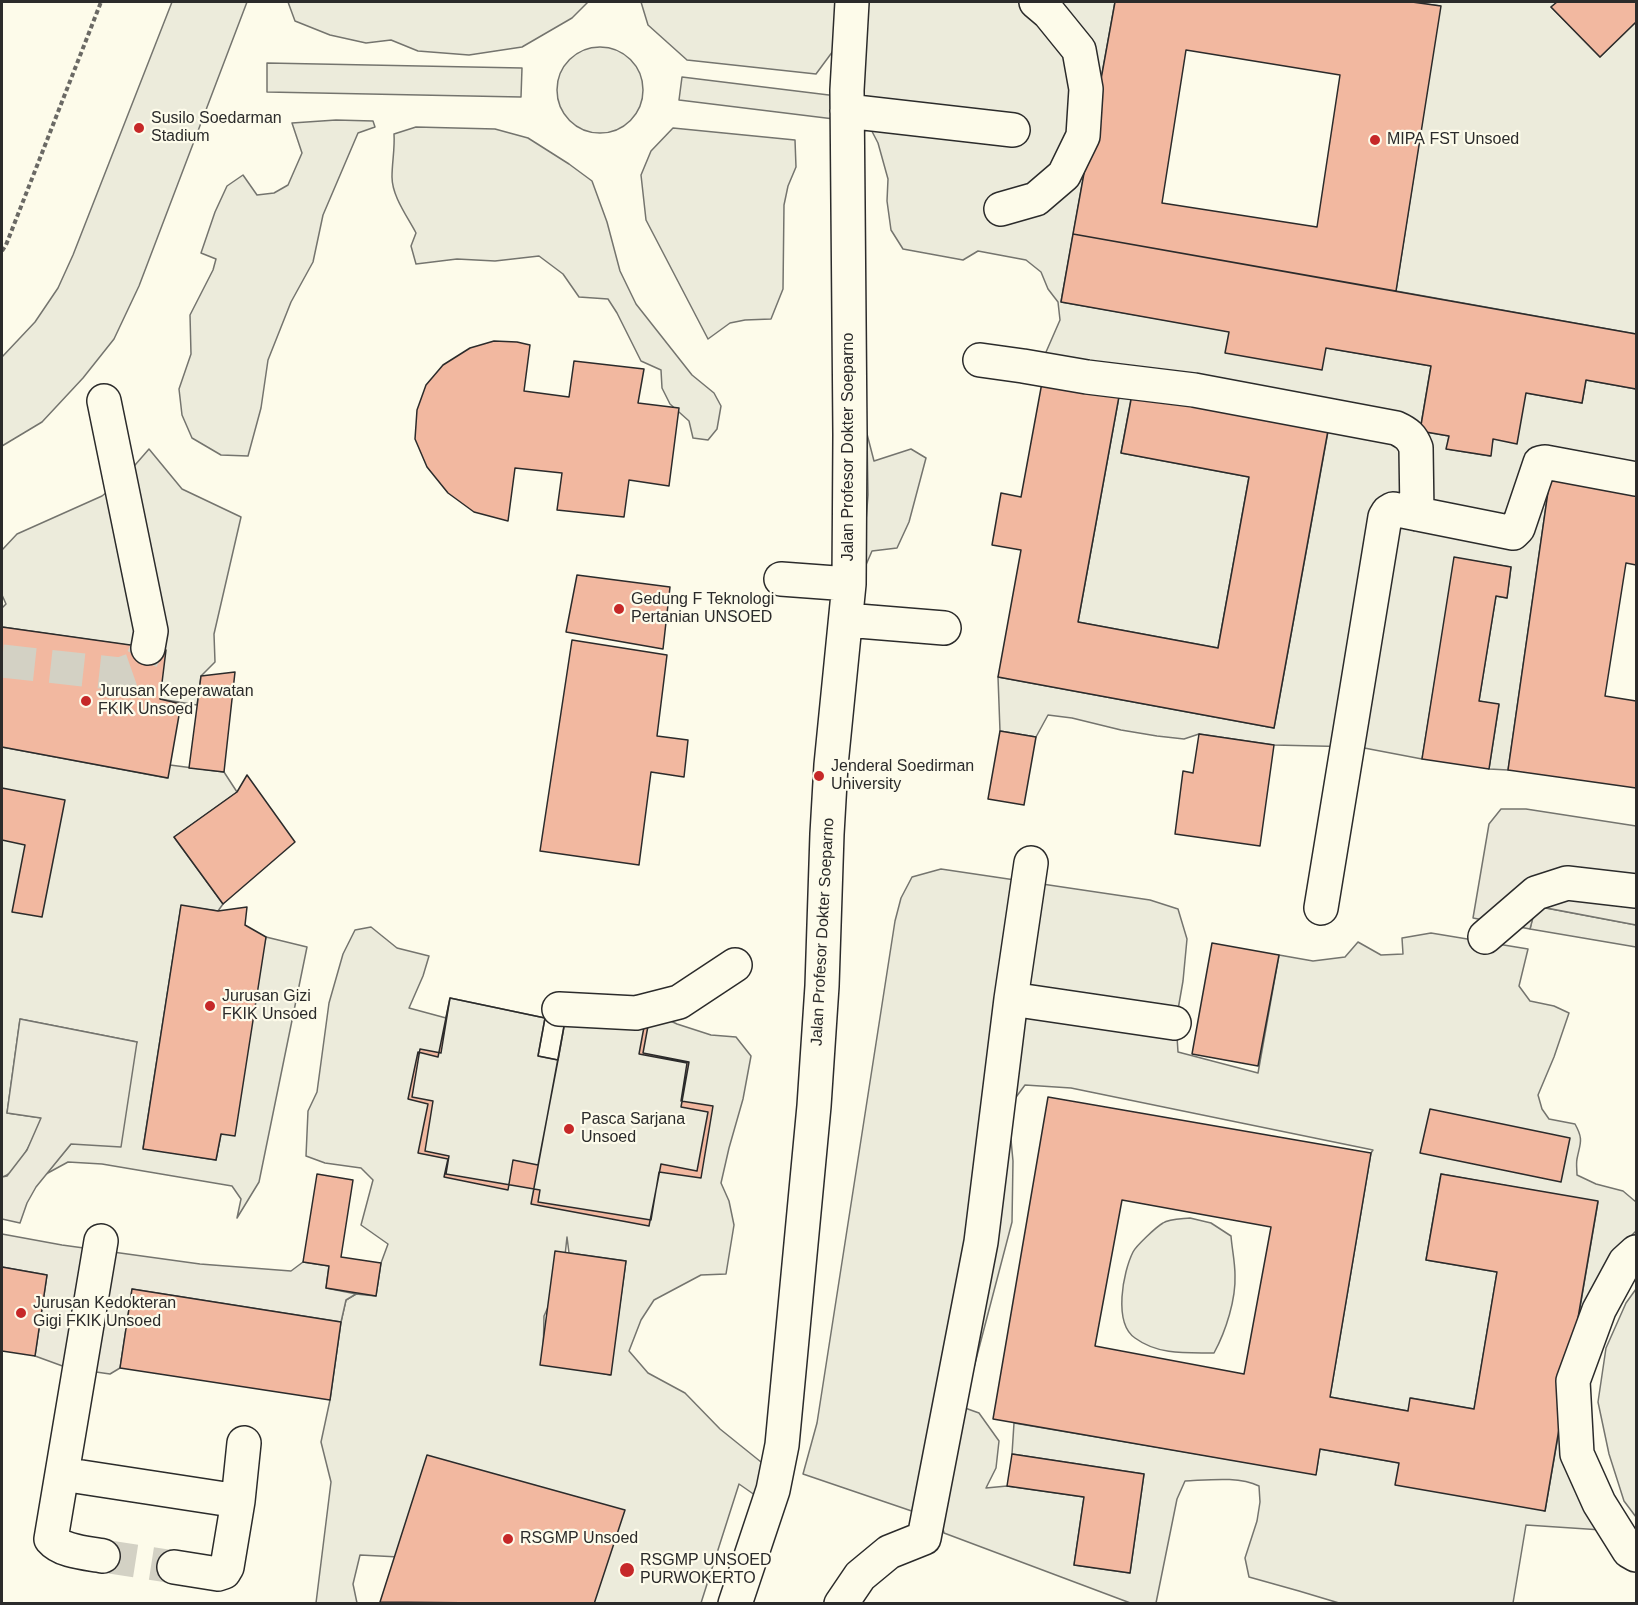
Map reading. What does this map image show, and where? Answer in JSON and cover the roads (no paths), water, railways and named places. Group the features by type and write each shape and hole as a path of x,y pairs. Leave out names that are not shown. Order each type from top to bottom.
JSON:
{"street":[{"name":"Jalan Profesor Dokter Soeparno","path":"735,1604 773,1490 782,1445 814,1106 822,986 826,834 849,584 847,111 852,2"},
{"path":"1001,209 1036,199 1064,175 1083,136 1086,88 1079,50 1049,13 1036,2"},
{"path":"847,111 1013,130"},
{"path":"981,360 1194,390 1396,428 1408,434 1416,448 1417,514"},
{"path":"104,400 152,631 148,648"},
{"path":"1321,908 1385,517 1388,512 1393,509 1513,533 1518,528 1540,464 1545,462 1636,479"},
{"path":"781,579 849,584"},
{"path":"846,621 944,628"},
{"path":"841,1604 860,1576 889,1552 924,1538 981,1242 1011,999 1031,863"},
{"path":"1485,937 1536,893 1567,884 1636,891"},
{"path":"559,1009 636,1012 668,1005 679,1002 735,965"},
{"path":"1011,999 1174,1023"},
{"path":"101,1241 51,1539 60,1546 103,1556"},
{"path":"1636,1252 1625,1262 1599,1310 1573,1381 1577,1454 1599,1503 1629,1551 1636,1555"},
{"path":"174,1567 218,1574 224,1572 227,1567 238,1501 244,1443"},
{"path":"62,1474 238,1501"}],"tunnel":[{"path":"2,661 120,674 137,668 148,648"},
{"path":"103,1556 174,1567"}],"place":[{"name":"Susilo Soedarman Stadium","path":"139,128"},
{"name":"MIPA FST Unsoed","path":"1375,140"},
{"name":"Gedung F Teknologi Pertanian UNSOED","path":"619,609"},
{"name":"Jurusan Keperawatan FKIK Unsoed","path":"86,701"},
{"name":"Jenderal Soedirman University","path":"819,776"},
{"name":"Jurusan Gizi FKIK Unsoed","path":"210,1006"},
{"name":"Pasca Sarjana Unsoed","path":"569,1129"},
{"name":"Jurusan Kedokteran Gigi FKIK Unsoed","path":"21,1313"},
{"name":"RSGMP Unsoed","path":"508,1539"},
{"name":"RSGMP UNSOED PURWOKERTO","path":"627,1570"}]}
